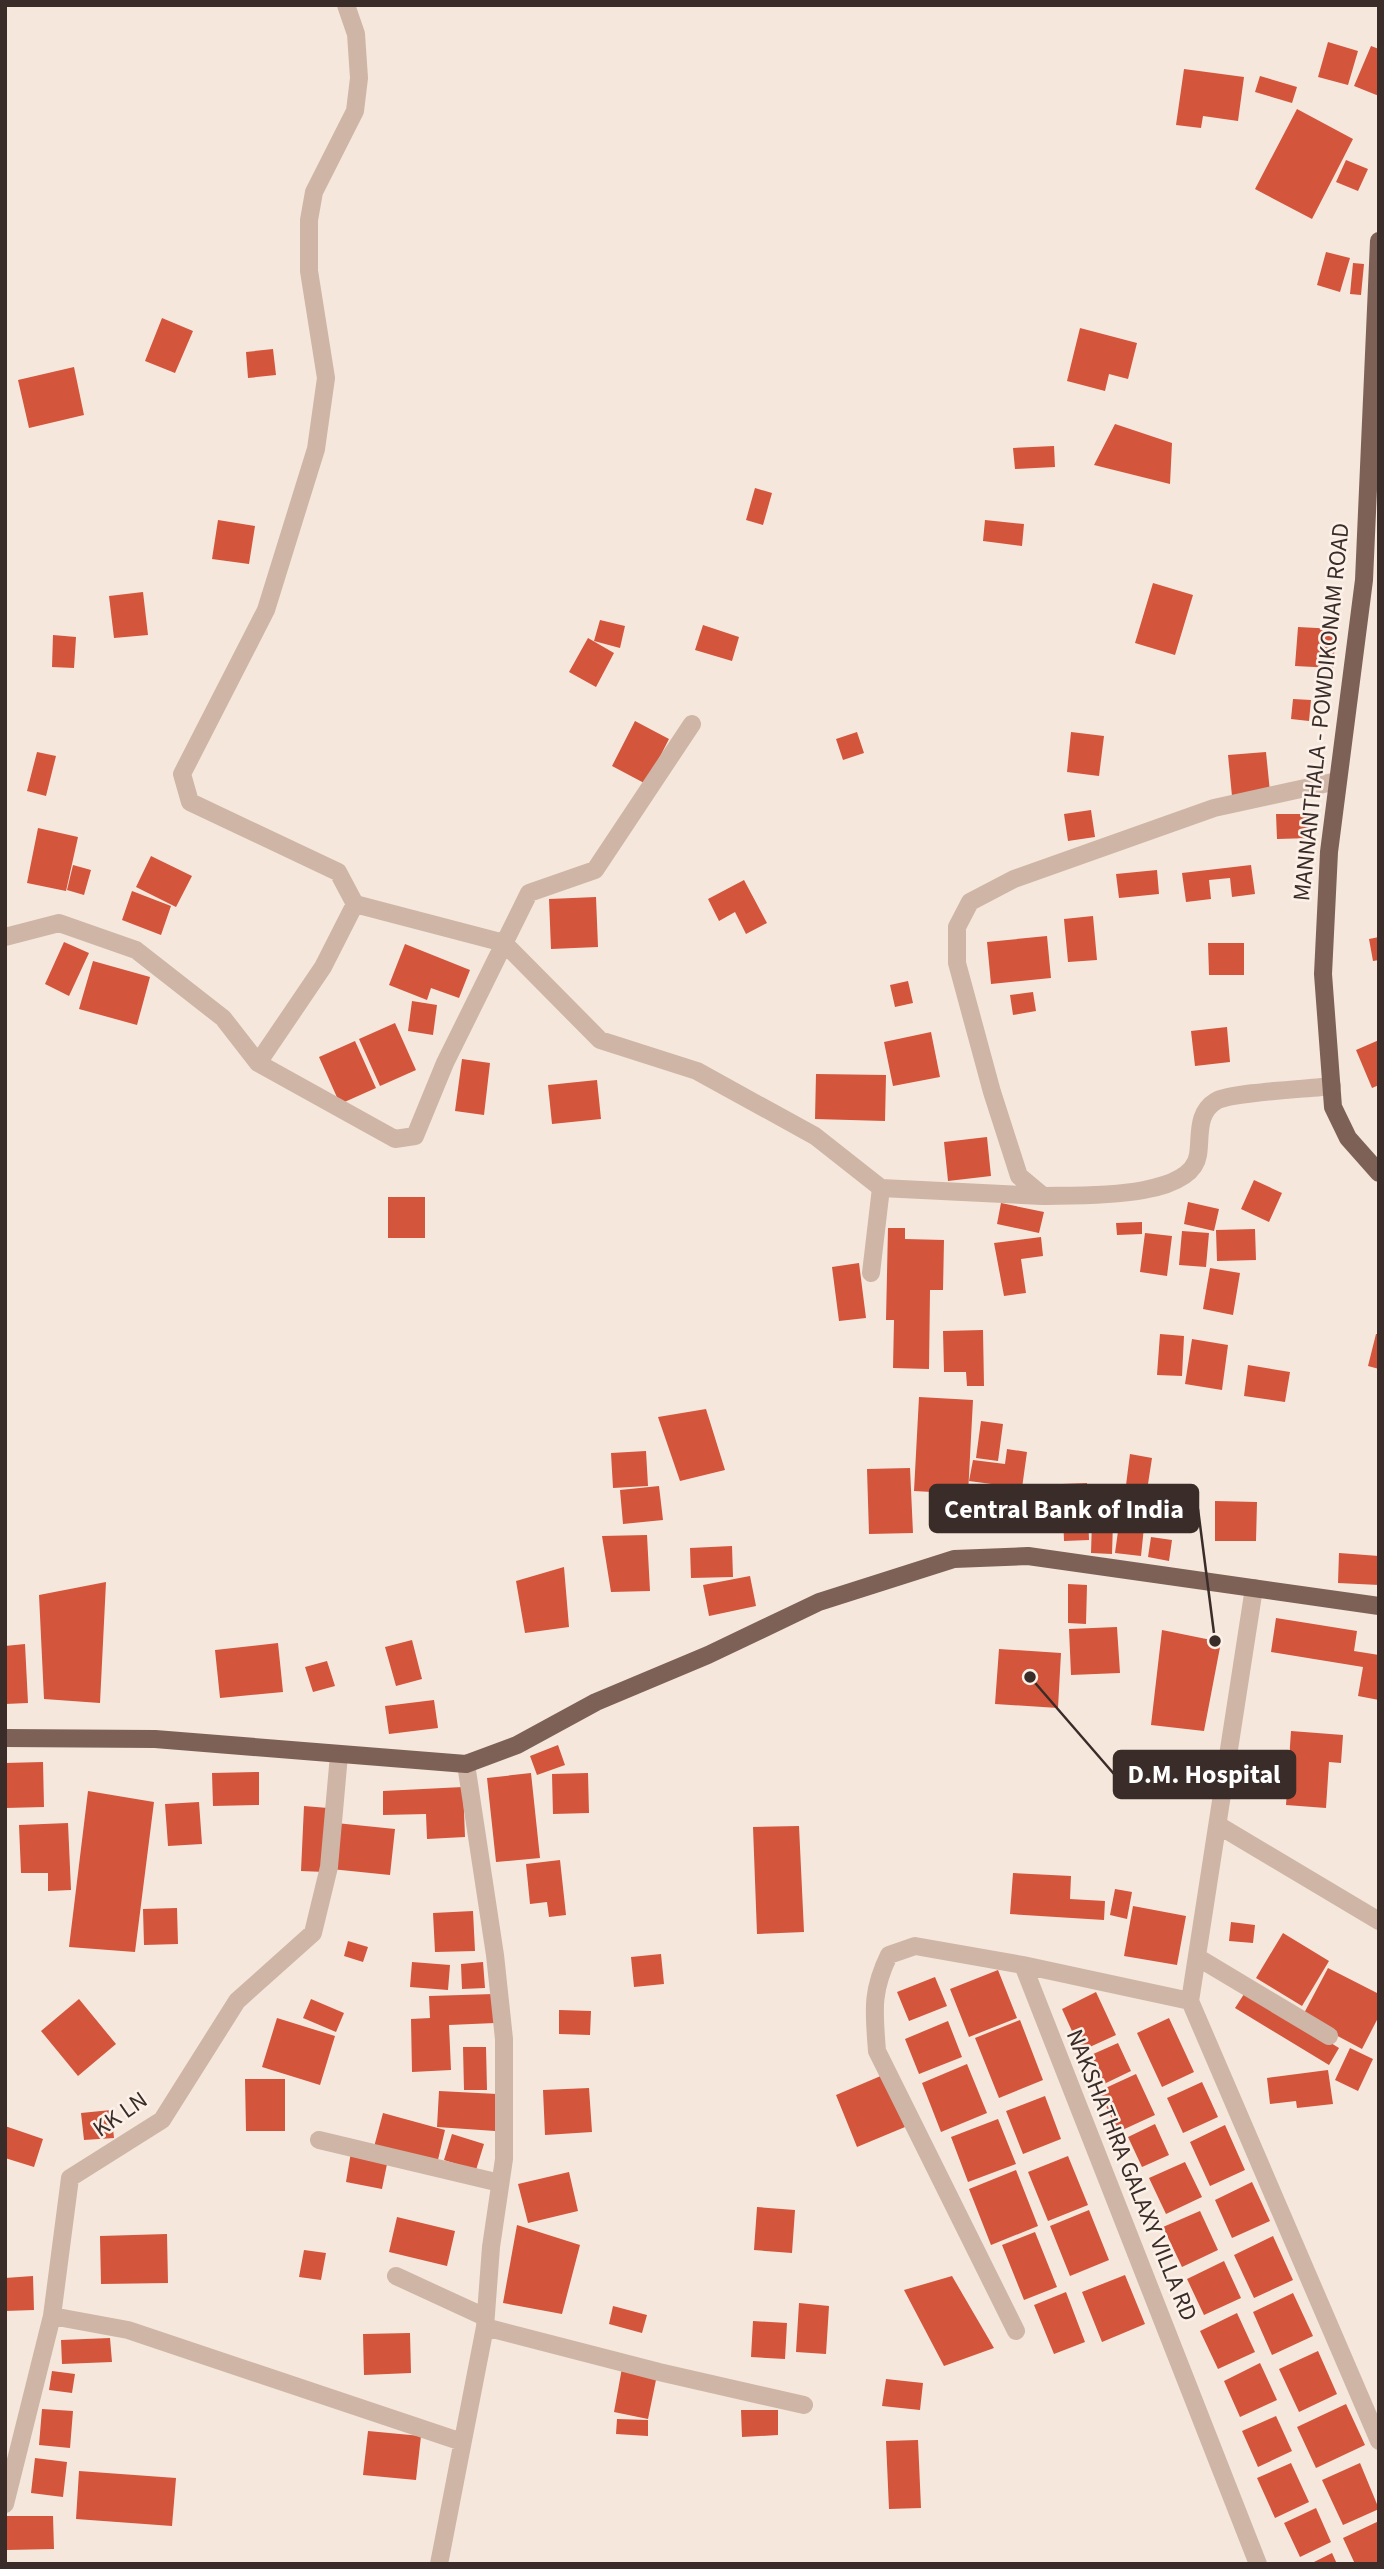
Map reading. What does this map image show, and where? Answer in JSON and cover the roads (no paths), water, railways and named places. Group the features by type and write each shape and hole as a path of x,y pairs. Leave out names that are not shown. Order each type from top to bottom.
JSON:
{"main road":[{"name":"MANNANTHALA - POWDIKONAM ROAD","path":"1379,241 1364,580 1329,852 1323,974 1333,1107 1348,1138 1379,1173"},
{"path":"5,1738 155,1739 466,1764 517,1745 596,1702 708,1655 819,1602 954,1559 1028,1556 1379,1606"}],"street":[{"path":"346,5 356,34 359,78 355,111 314,192 309,220 309,271 327,378 316,449 266,610 182,774 190,802 338,872 355,904 504,943 600,1040 697,1071 814,1136 881,1188 1043,1196 1108,1195 1175,1182 1192,1169 1198,1157 1199,1124 1214,1102 1232,1096 1332,1086"},
{"path":"5,937 59,923 136,950 223,1018 258,1063 395,1139 415,1136 445,1063 529,893 595,870 692,724"},
{"path":"1043,1196 1019,1176 992,1092 957,963 957,927 970,902 1014,879 1214,808 1337,781"},
{"path":"258,1063 324,967 355,904"},
{"path":"871,1273 881,1188"},
{"path":"1254,1588 1190,2001 1379,2441"},
{"name":"KK LN","path":"5,2504 52,2316 70,2178 162,2120 237,2001 313,1933 329,1867 339,1755"},
{"path":"439,2564 485,2322 504,2159 504,2039 495,1955 466,1764"},
{"path":"1218,1825 1379,1922"},
{"path":"1016,2331 877,2051 876,1981 889,1955 915,1946 1023,1965 1190,2001"},
{"path":"1197,1956 1329,2036"},
{"name":"NAKSHATHRA GALAXY VILLA RD","path":"1023,1965 1258,2564"},
{"path":"318,2140 500,2183"},
{"path":"396,2276 485,2322 660,2372 804,2404"},
{"path":"52,2316 128,2330 463,2442"}],"place":[{"name":"Central Bank of India","path":"1215,1641"},
{"name":"D.M. Hospital","path":"1030,1677"}]}
